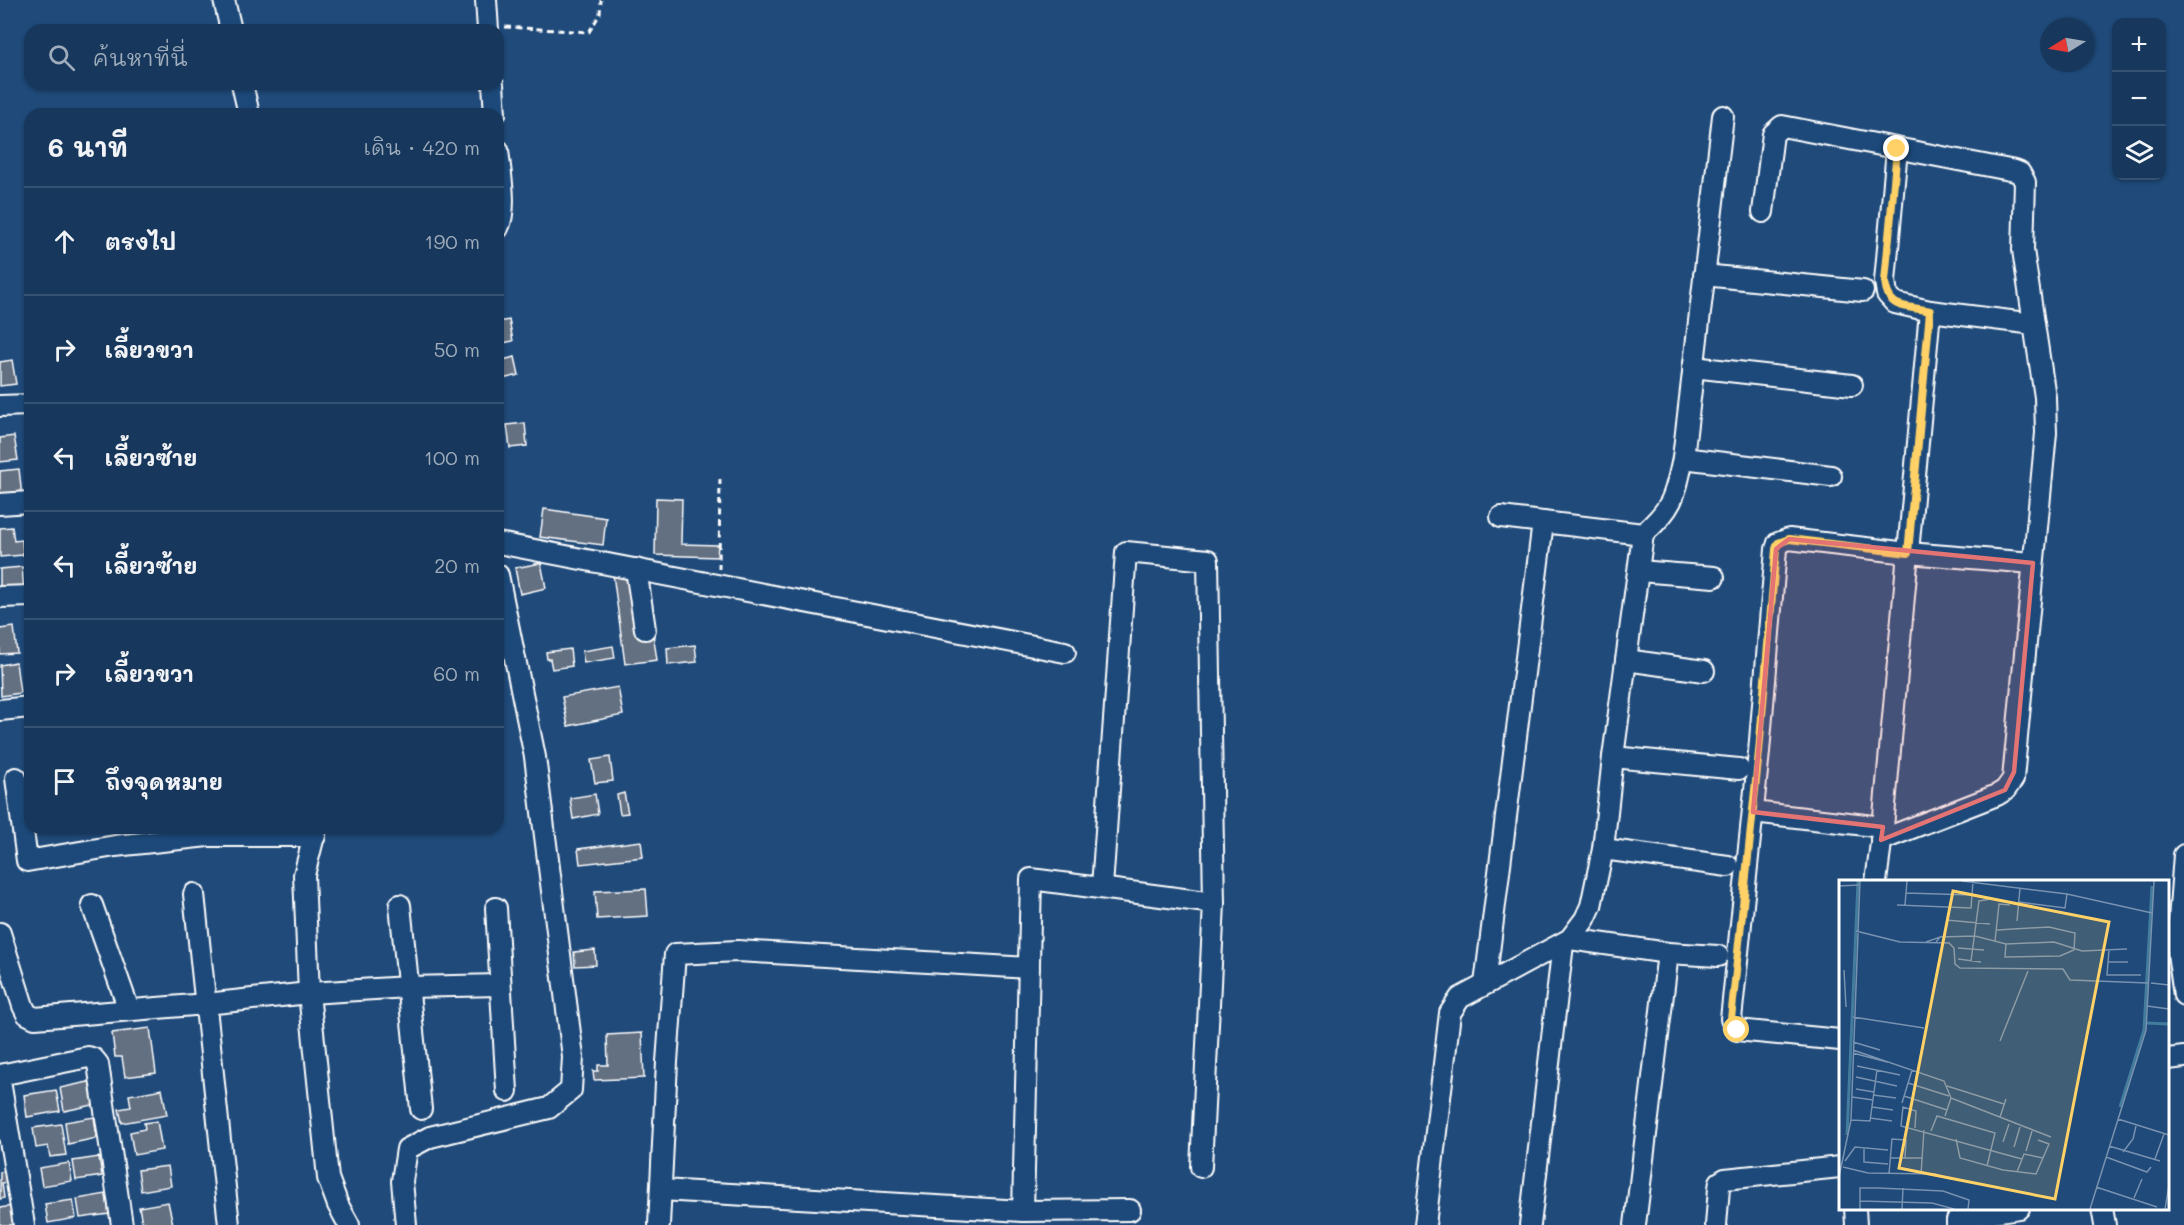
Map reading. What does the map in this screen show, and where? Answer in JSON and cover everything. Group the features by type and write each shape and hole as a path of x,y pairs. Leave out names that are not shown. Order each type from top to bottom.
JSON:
{"street":[{"path":"224,0 230,24"},
{"path":"486,0 488,24"},
{"path":"243,90 248,108"},
{"path":"493,90 495,108"},
{"path":"1425,1225 1450,1013 1460,998 1567,941 1585,919 1591,906 1603,849 1643,534 1661,518 1670,506 1676,492 1683,458 1723,116"},
{"path":"1753,812 1882,833 1997,795 2011,784 2014,772 2046,414 2023,250 2025,182 2020,173 1782,126 1773,134 1763,212"},
{"path":"1897,149 1885,281 1887,294 1895,303 1930,311 2034,324"},
{"path":"1704,275 1863,291"},
{"path":"1876,880 1930,311"},
{"path":"1693,367 1852,385"},
{"path":"0,406 24,405"},
{"path":"1683,458 1831,476"},
{"path":"0,504 24,502"},
{"path":"1501,517 1643,534"},
{"path":"1485,984 1543,522"},
{"path":"1839,1040 1737,1030 1731,1019 1778,543 1789,539 1908,553 2033,563"},
{"path":"504,544 1065,652"},
{"path":"1102,887 1126,552 1208,560 1214,903 1201,1167"},
{"path":"636,569 645,629"},
{"path":"1639,571 1714,577"},
{"path":"0,597 24,596"},
{"path":"406,1225 402,1181 407,1149 430,1137 549,1108 571,1090 573,1057 535,757 504,605"},
{"path":"1626,660 1704,671"},
{"path":"0,710 24,708"},
{"path":"1613,758 1739,769"},
{"path":"16,778 27,861 121,837 183,834"},
{"path":"315,834 304,875 309,993 328,1178 338,1205 348,1223"},
{"path":"1603,849 1728,866"},
{"path":"2184,855 2177,946 2184,995"},
{"path":"1023,1211 1031,879 1214,903"},
{"path":"194,894 228,1225"},
{"path":"92,905 129,1010"},
{"path":"400,905 421,1109"},
{"path":"496,908 507,1091"},
{"path":"0,933 27,1014 35,1018 309,993 408,987 500,985"},
{"path":"1567,941 1668,953 1718,956"},
{"path":"1530,1225 1567,941"},
{"path":"659,1225 675,954 738,951 1029,968"},
{"path":"1635,1225 1668,953"},
{"path":"0,1075 88,1057 94,1059 98,1064 122,1225"},
{"path":"2169,1059 2184,1057"},
{"path":"0,1081 24,1225"},
{"path":"1716,1225 1720,1182 1725,1179 1839,1167"},
{"path":"661,1190 1023,1211 1130,1210"},
{"path":"1855,1210 1856,1225"},
{"path":"1957,1225 1958,1218 1965,1216 2011,1210"},
{"path":"2102,1210 2105,1225"}],"path":[{"path":"504,29 589,32 600,14 601,0"},
{"path":"719,586 720,475"}],"highlighted area":[{"path":"1789,539 2033,563 2014,772 2005,790 1881,840 1883,827 1753,812 1776,549"}],"building":[{"path":"509,320 513,341 504,343 504,321"},
{"path":"515,357 519,375 504,379 504,360"},
{"path":"12,360 16,384 0,386 0,362"},
{"path":"525,423 527,446 510,448 507,425"},
{"path":"14,436 18,460 0,462 0,438"},
{"path":"19,469 22,496 0,498 0,471"},
{"path":"656,498 682,499 681,544 718,545 717,557 655,555"},
{"path":"544,509 606,518 603,545 540,537"},
{"path":"12,527 14,541 22,540 23,555 0,557 0,528"},
{"path":"541,563 546,588 520,594 515,568"},
{"path":"22,567 24,592 0,594 0,569"},
{"path":"628,572 636,635 653,633 657,660 625,664 613,574"},
{"path":"14,627 17,653 0,654 0,629"},
{"path":"695,645 697,662 668,665 667,648"},
{"path":"613,646 615,658 584,663 582,651"},
{"path":"570,649 572,666 552,669 546,652"},
{"path":"16,662 20,693 1,696 0,665"},
{"path":"618,687 623,715 568,726 562,697"},
{"path":"610,757 613,781 595,783 591,760"},
{"path":"624,793 628,813 620,814 617,795"},
{"path":"595,794 598,814 573,819 570,798"},
{"path":"641,841 643,857 580,864 578,849"},
{"path":"646,889 648,916 597,919 595,891"},
{"path":"595,950 596,965 575,966 574,952"},
{"path":"150,1028 156,1073 125,1077 122,1057 115,1057 112,1033"},
{"path":"642,1033 644,1078 594,1080 593,1071 598,1071 598,1065 608,1065 607,1035"},
{"path":"93,1081 98,1104 64,1111 60,1088"},
{"path":"162,1089 167,1115 122,1123 119,1109 131,1107 129,1095"},
{"path":"56,1090 60,1111 27,1117 24,1095"},
{"path":"94,1117 97,1138 68,1144 65,1122"},
{"path":"157,1121 162,1150 134,1155 130,1132 145,1129 144,1123"},
{"path":"61,1124 66,1155 50,1157 48,1146 36,1148 33,1128"},
{"path":"99,1157 102,1176 76,1180 73,1161"},
{"path":"69,1163 72,1181 42,1186 39,1168"},
{"path":"168,1166 171,1186 141,1191 138,1170"},
{"path":"6,1171 8,1182 2,1183 4,1198 0,1199 0,1172"},
{"path":"106,1194 109,1214 80,1218 77,1199"},
{"path":"73,1200 76,1218 48,1223 45,1204"},
{"path":"168,1202 173,1224 145,1225 145,1222 142,1223 139,1207"},
{"path":"12,1206 18,1225 0,1225 0,1208"}],"route":[{"path":"1737,1030 1731,1019 1778,543 1789,539 1908,553 1930,311 1895,303 1889,300 1887,294 1885,281 1897,149"}]}
